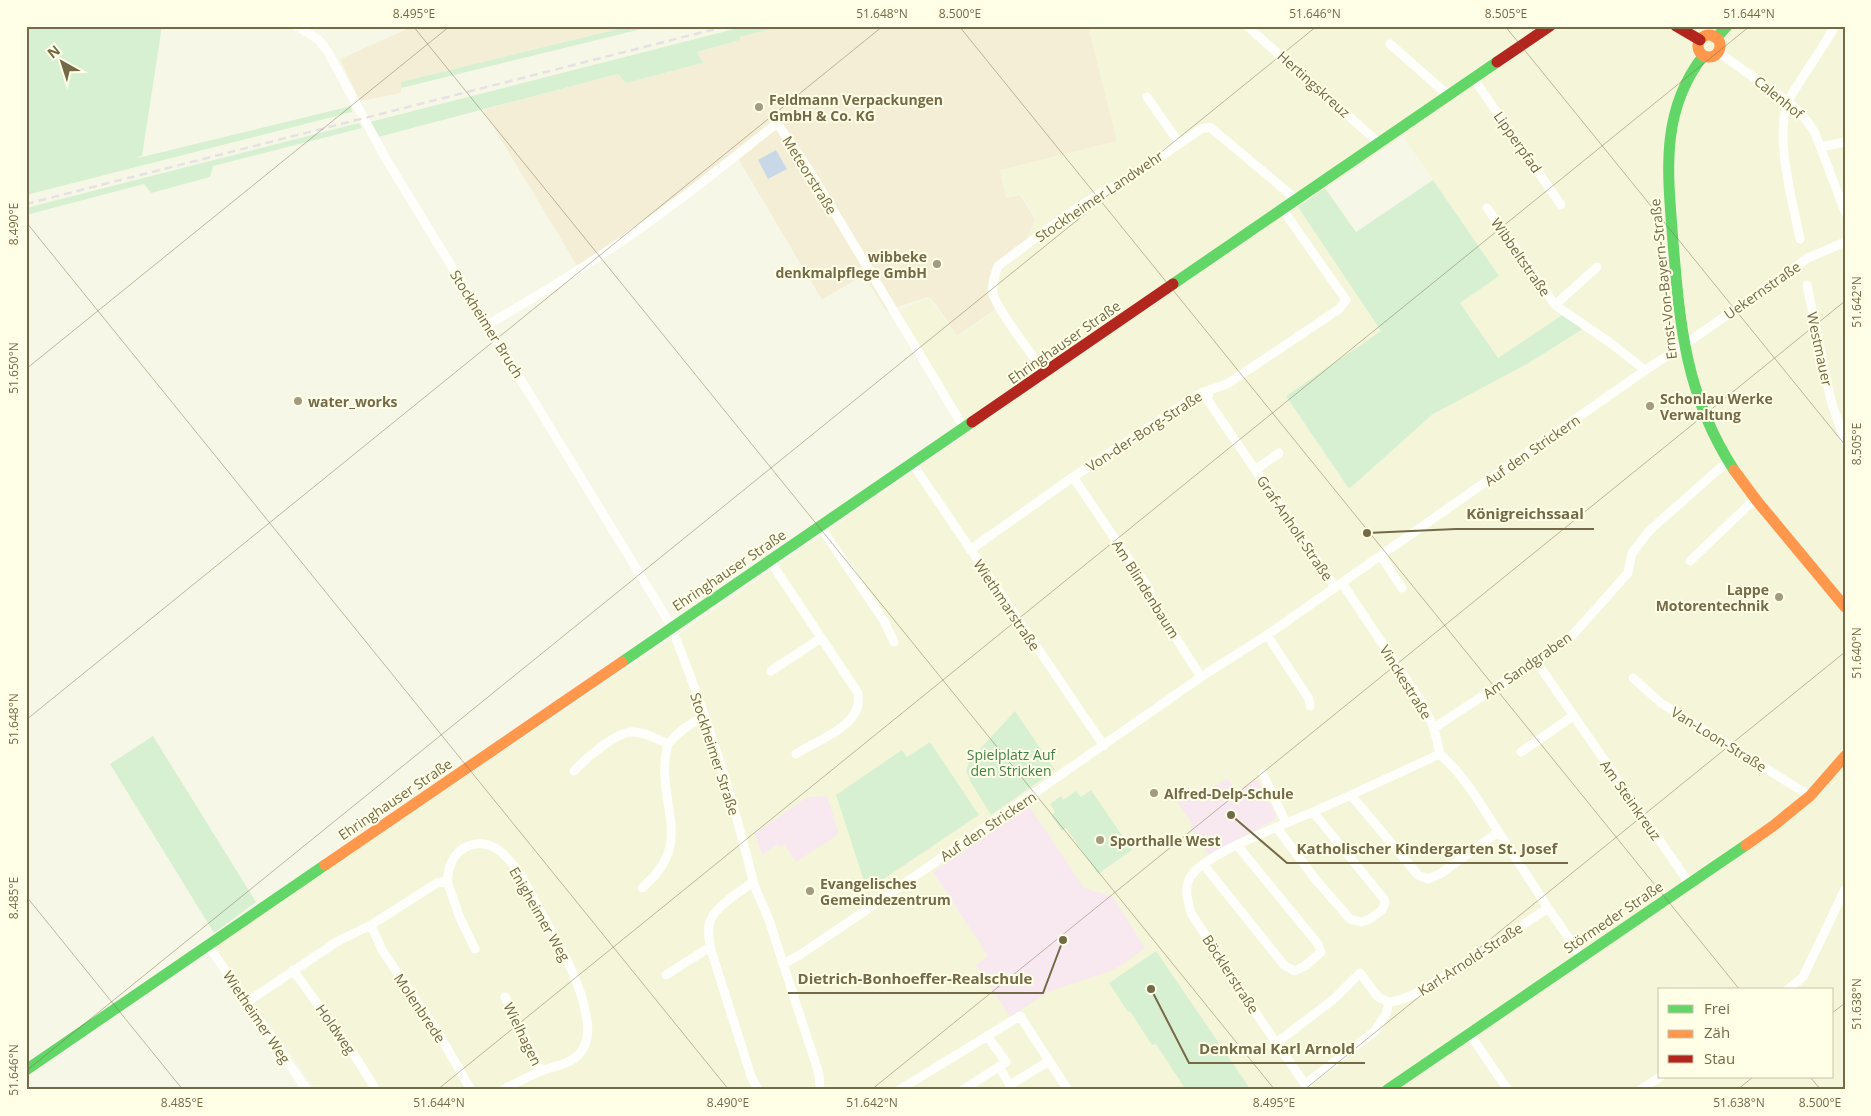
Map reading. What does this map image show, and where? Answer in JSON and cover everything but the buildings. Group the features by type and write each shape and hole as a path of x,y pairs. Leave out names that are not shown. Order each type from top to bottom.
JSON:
{"street":[{"name":"Stockheimer Bruch","path":"297,26 319,40 328,52 386,159 672,628"},
{"name":"Hertingskreuz","path":"1248,26 1379,143"},
{"name":"Ehringhauser Straße","path":"26,1070 1550,26"},
{"path":"1676,26 1700,40"},
{"path":"1716,38 1727,26"},
{"path":"1800,239 1787,174 1782,131 1788,102 1836,26"},
{"path":"1710,35 1716,38 1720,45 1718,52 1710,57 1703,56 1698,50 1700,40 1710,35"},
{"path":"1390,44 1449,96"},
{"name":"Calenhof","path":"1718,52 1788,102 1808,122 1821,147 1845,212"},
{"name":"Ernst-Von-Bayern-Straße","path":"1703,56 1677,100 1668,149 1676,288 1684,345 1696,395 1728,460 1755,499 1845,607"},
{"name":"Lipperpfad","path":"1474,79 1561,205"},
{"path":"1147,97 1179,143"},
{"name":"Meteorstraße","path":"487,325 576,272 605,252 693,189 777,123 809,170 964,428"},
{"name":"Stockheimer Landwehr","path":"1045,373 1000,308 993,294 994,278 998,266 1072,211 1124,181 1201,129 1210,127 1297,200"},
{"path":"1821,147 1845,142"},
{"name":"Wibbeltstraße","path":"1487,208 1555,306 1609,342 1645,370"},
{"name":"Von-der-Borg-Straße","path":"970,550 1073,477 1201,393 1228,384 1339,309 1346,300 1283,210"},
{"name":"Uekernstraße","path":"1684,345 1808,258 1845,242"},
{"name":"Wibbeltstraße","path":"1555,306 1597,267"},
{"name":"Westmauer","path":"1807,285 1830,392 1842,425 1845,441"},
{"name":"Auf den Strickern","path":"783,964 854,919 1201,677 1267,635 1645,370 1684,345"},
{"name":"Graf-Anholt-Straße","path":"1211,389 1207,399 1255,470 1338,585"},
{"name":"Graf-Anholt-Straße","path":"1255,470 1279,453"},
{"name":"Am Sandgraben","path":"1434,728 1569,639 1624,578 1630,566 1632,553 1650,530 1728,460"},
{"name":"Wiethmarstraße","path":"912,463 1104,746"},
{"name":"Am Blindenbaum","path":"1073,477 1149,589 1153,602 1201,677"},
{"path":"1690,561 1755,499"},
{"path":"820,526 884,621 894,642"},
{"path":"1381,556 1402,588"},
{"path":"770,561 858,693 858,706 853,716 840,729 796,754"},
{"name":"Vinckestraße","path":"1338,585 1422,704 1434,728 1440,754"},
{"name":"Stockheimer Straße","path":"672,628 704,718 741,834 753,882 768,918 783,964 818,1074 820,1090"},
{"path":"1267,635 1309,700 1310,706"},
{"path":"771,672 821,638"},
{"name":"Am Steinkreuz","path":"1536,662 1689,883"},
{"name":"Van-Loon-Straße","path":"1633,678 1661,703 1810,796"},
{"path":"1521,752 1573,716"},
{"path":"642,888 657,874 667,857 672,839 665,778 665,757 668,744 693,722 704,718"},
{"path":"574,772 583,761 617,737 631,732 644,734 668,744"},
{"path":"1238,845 1318,944 1321,952 1314,959 1294,971 1284,965 1272,952 1203,864 1238,845 1440,754 1456,770 1581,956"},
{"name":"Störmeder Straße","path":"1387,1090 1773,826 1810,796 1845,756"},
{"path":"1263,774 1286,823"},
{"path":"1351,795 1418,875 1428,879 1440,874 1498,832"},
{"path":"1277,828 1316,880 1344,912 1356,922 1366,921 1382,910 1384,899 1313,812"},
{"name":"Enigheimer Weg","path":"447,881 450,866 458,853 467,845 479,843 492,846 502,852 519,871 560,946 582,998 587,1017 588,1034 580,1052 572,1060 541,1071 503,1090"},
{"name":"Böcklerstraße","path":"1203,864 1190,877 1186,889 1186,897 1191,913 1307,1087"},
{"path":"247,1002 338,941 370,925 437,884 447,881 460,918 475,949"},
{"path":"753,882 720,908 711,920 708,933 710,947 751,1076 758,1090"},
{"path":"1789,988 1803,977 1845,889"},
{"name":"Karl-Arnold-Straße","path":"1389,1002 1401,1000 1414,994 1478,955 1548,908"},
{"name":"Molenbrede","path":"370,925 382,950 439,1034 471,1090"},
{"name":"Wietheimer Weg","path":"208,945 306,1090"},
{"path":"666,975 710,947"},
{"name":"Holdweg","path":"293,970 355,1056 376,1090"},
{"path":"1276,1043 1334,999 1360,973 1378,997 1389,1002 1386,1014 1375,1031 1307,1087"},
{"name":"Wielhagen","path":"505,997 541,1071"},
{"path":"899,1090 1020,1016 1068,1090"},
{"path":"1469,1034 1503,1088"},
{"path":"963,1090 1006,1062 987,1036"},
{"path":"999,1067 1009,1087 1049,1061"},
{"path":"1640,1090 1658,1078"}],"shaded area":[{"path":"408,26 630,26 401,82 401,93 360,101 340,59 405,30"},
{"path":"783,26 1088,26 1117,141 1000,170 1006,198 1020,195 1035,219 1025,242 999,262 991,273 986,292 996,309 957,336 929,297 887,312 863,275 822,300 736,155 707,178 578,267 483,110 618,74 626,83 703,63 697,52 740,40 739,37"},
{"path":"1088,26 1845,26 1845,1090 316,1090 213,945 688,628 970,432 898,310 929,298 957,337 997,310 987,292 991,273 1025,242 1036,218 1021,194 1006,198 1000,170 1117,141","holes":["1403,136 1499,276 1460,303 1498,358 1562,315 1583,330 1527,364 1433,414 1349,489 1286,396 1381,331 1298,207"]},
{"path":"1227,778 1237,792 1256,778 1275,813 1276,819 1209,855 1190,827 1193,825 1173,796 1184,789 1193,801"},
{"path":"827,796 839,834 796,862 784,844 781,847 778,844 762,855 755,833 807,797"},
{"path":"1029,806 1084,888 1112,896 1145,948 1122,965 1110,971 1050,991 1010,1017 976,965 988,956 933,872"}],"green space":[{"path":"26,26 162,26 142,156 138,158 351,106 352,112 26,195"},
{"path":"630,26 654,26 401,88 401,82"},
{"path":"746,26 783,26 740,37 740,40 697,52 703,63 626,83 618,74 378,137 370,122"},
{"path":"359,123 362,128 213,166 210,177 151,193 144,184 26,215 26,208"},
{"path":"1433,180 1499,276 1460,303 1498,358 1562,315 1583,329 1527,364 1433,414 1349,489 1286,396 1381,331 1298,207 1325,188 1356,232"},
{"name":"Spielplatz Auf den Stricken","path":"1015,711 1055,770 991,815 970,781 966,770 970,760"},
{"path":"153,736 256,902 214,933 110,764"},
{"path":"930,742 979,815 867,890 836,795 902,750 907,757"},
{"name":"Sporthalle West","path":"1091,790 1132,850 1098,874 1066,828 1062,831 1051,815 1055,812 1050,804 1061,796 1063,800 1076,791 1081,797"},
{"path":"1156,951 1251,1090 1186,1090 1156,1044 1152,1045 1130,1011 1128,1012 1109,983"}],"water":[{"path":"776,150 787,169 768,179 758,160"}],"railway":[{"path":"26,204 727,26"}],"traffic: fast":[{"path":"1716,38 1727,26"},
{"path":"1703,56 1689,78 1679,100 1673,122 1670,145 1669,193 1679,304 1688,360 1695,388 1705,415 1734,470"},
{"path":"1173,284 1497,62"},
{"path":"622,662 972,422"},
{"path":"1387,1090 1746,845"},
{"path":"26,1070 325,865"}],"traffic: slow":[{"path":"1709,35 1717,38 1720,46 1717,54 1709,57 1701,54 1698,46 1701,38 1709,35"},
{"path":"1734,470 1757,501 1845,607"},
{"path":"325,865 622,662"},
{"path":"1746,845 1810,796 1845,756"}],"traffic: jam":[{"path":"1497,62 1550,26"},
{"path":"1676,26 1700,40"},
{"path":"972,422 1173,284"}],"place":[{"name":"Feldmann Verpackungen GmbH & Co. KG","path":"759,107"},
{"name":"wibbeke denkmalpflege GmbH","path":"937,264"},
{"name":"water_works","path":"298,401"},
{"name":"Schonlau Werke Verwaltung","path":"1650,406"},
{"name":"Königreichssaal","path":"1367,533"},
{"name":"Lappe Motorentechnik","path":"1779,597"},
{"name":"Alfred-Delp-Schule","path":"1154,793"},
{"name":"Katholischer Kindergarten St. Josef","path":"1231,815"},
{"name":"Sporthalle West","path":"1100,840"},
{"name":"Evangelisches Gemeindezentrum","path":"810,891"},
{"name":"Dietrich-Bonhoeffer-Realschule","path":"1063,940"},
{"name":"Denkmal Karl Arnold","path":"1151,989"}]}
